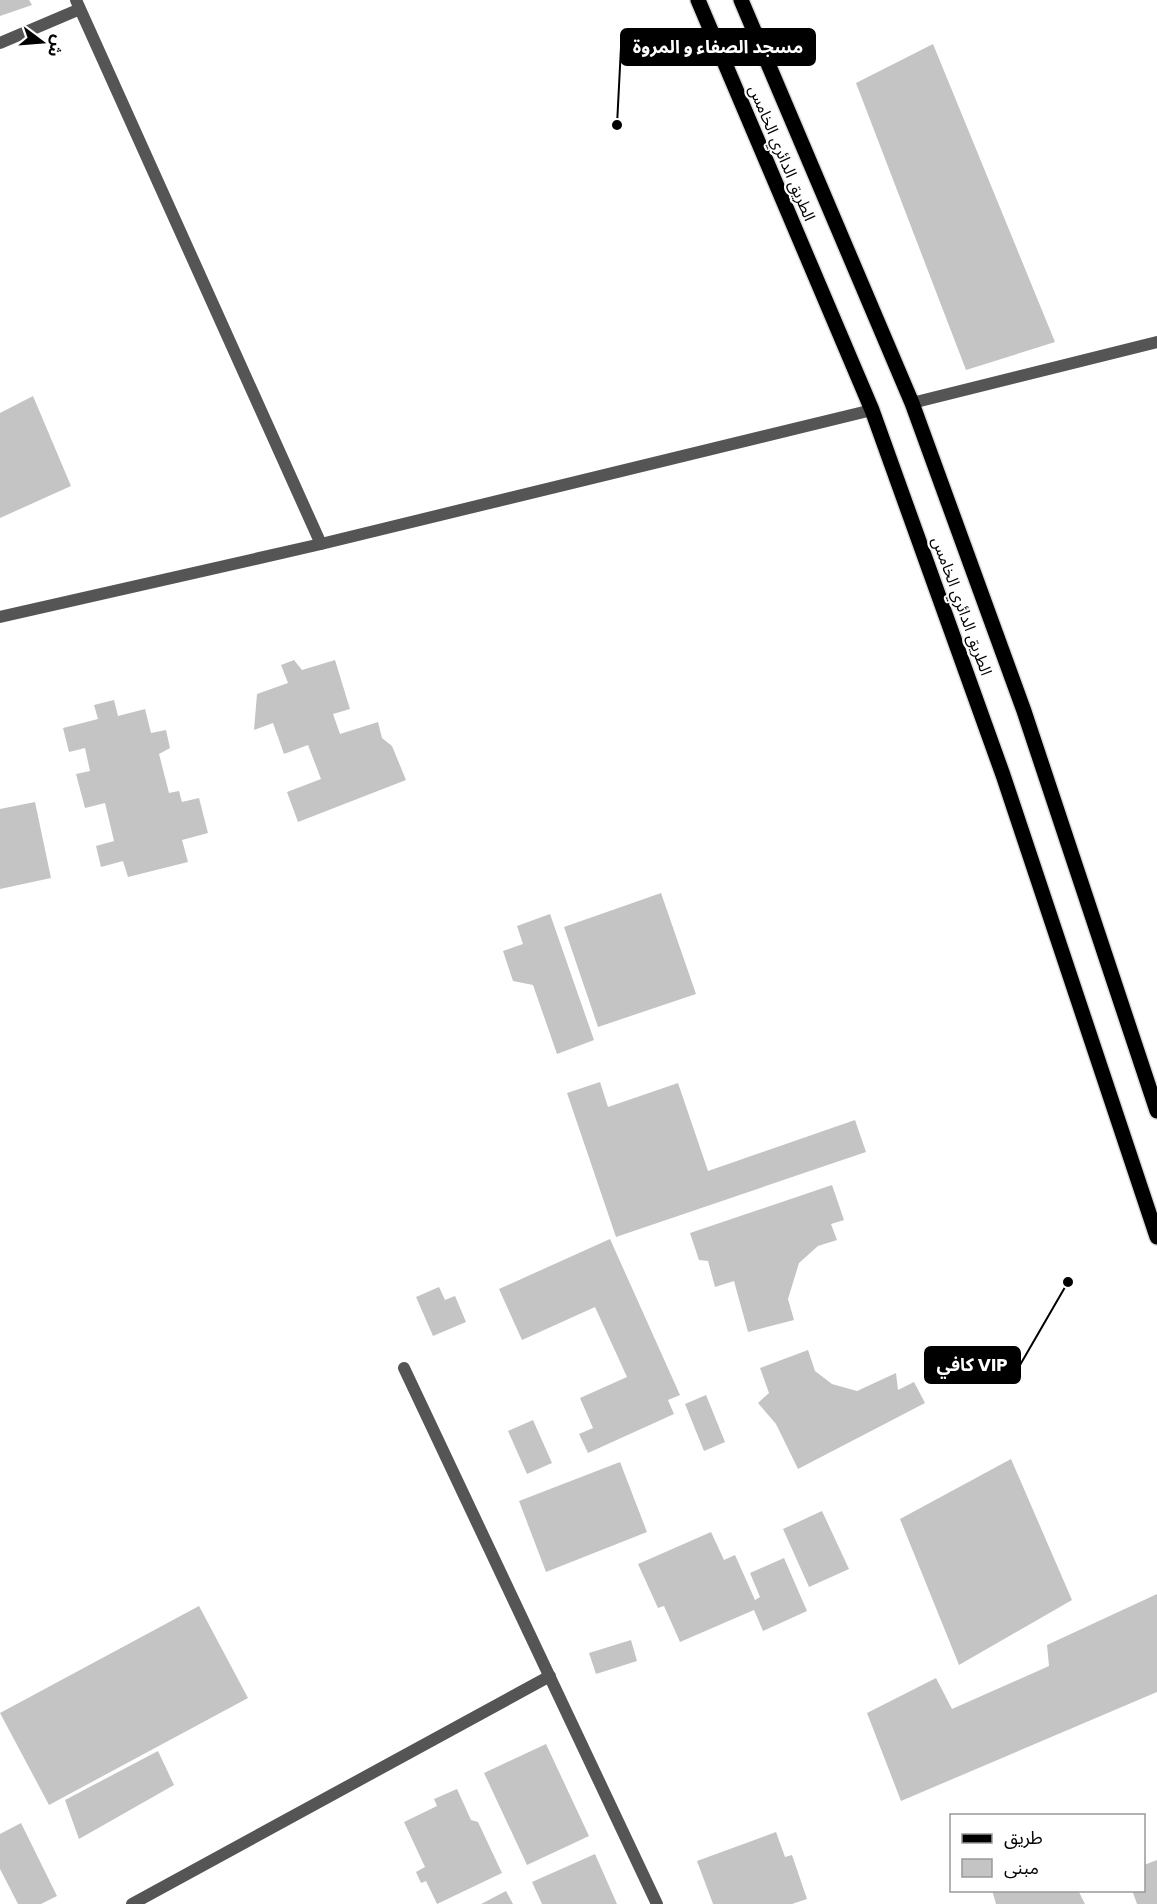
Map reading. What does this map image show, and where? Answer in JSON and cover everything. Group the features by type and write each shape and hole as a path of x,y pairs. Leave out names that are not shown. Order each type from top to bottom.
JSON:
{"main road":[{"name":"الطريق الدائري الخامس","path":"698,0 872,410 1007,785 1157,1237"},
{"name":"الطريق الدائري الخامس","path":"741,0 912,403 1024,711 1157,1111"}],"street":[{"path":"0,44 78,4 321,544"},
{"path":"912,403 1157,342"},
{"path":"0,617 321,544 872,410"},
{"path":"404,1368 657,1904"},
{"path":"132,1904 550,1676"}],"building":[{"path":"0,0 29,0 32,5 0,16"},
{"path":"933,44 1055,342 966,370 856,83"},
{"path":"33,396 71,486 0,518 0,413"},
{"path":"294,660 302,670 335,660 350,709 333,714 340,734 378,722 382,738 392,746 406,780 298,822 287,792 321,779 308,745 284,754 273,723 254,730 257,694 288,683 281,665"},
{"path":"114,700 118,716 145,709 151,733 166,730 170,748 159,754 169,793 179,791 182,802 199,798 208,833 182,840 188,862 128,877 123,861 101,867 96,846 114,841 105,803 85,808 76,774 90,771 85,748 69,752 63,728 98,719 94,705"},
{"path":"35,802 51,878 0,889 0,809"},
{"path":"661,893 696,994 598,1027 564,927"},
{"path":"550,914 594,1040 557,1054 533,985 513,981 503,951 523,944 517,926"},
{"path":"600,1082 608,1107 678,1083 708,1171 855,1120 866,1152 616,1237 567,1093"},
{"path":"832,1185 844,1220 831,1224 837,1240 818,1246 799,1263 788,1299 794,1320 748,1332 734,1281 715,1287 708,1261 699,1260 690,1233"},
{"path":"610,1239 680,1395 668,1400 674,1414 588,1453 579,1434 593,1428 580,1398 627,1377 595,1307 522,1340 499,1289"},
{"path":"439,1287 445,1300 455,1296 466,1322 433,1336 416,1297"},
{"path":"808,1350 815,1371 832,1384 857,1391 896,1373 898,1390 914,1382 925,1403 798,1469 776,1424 758,1403 769,1393 760,1368"},
{"path":"706,1395 725,1442 704,1451 685,1404"},
{"path":"533,1420 552,1463 527,1474 508,1431"},
{"path":"1011,1459 1072,1600 959,1665 900,1519"},
{"path":"620,1462 647,1532 546,1572 519,1501"},
{"path":"822,1511 849,1569 809,1587 783,1529"},
{"path":"711,1532 724,1560 735,1555 755,1600 760,1597 750,1573 784,1558 807,1611 763,1631 754,1610 680,1642 664,1606 658,1608 638,1564"},
{"path":"1157,1594 1157,1692 901,1801 867,1713 936,1678 952,1709 1049,1666 1047,1645"},
{"path":"199,1606 248,1698 49,1805 0,1713"},
{"path":"631,1640 637,1661 596,1674 589,1653"},
{"path":"546,1744 589,1836 527,1865 484,1773"},
{"path":"158,1751 174,1785 79,1839 65,1800"},
{"path":"457,1789 471,1820 478,1822 502,1873 437,1904 426,1881 421,1883 416,1872 425,1867 404,1822 437,1806 434,1799"},
{"path":"21,1823 57,1896 41,1904 18,1904 0,1869 0,1834"},
{"path":"776,1832 785,1857 792,1855 807,1899 792,1904 713,1904 697,1861"},
{"path":"595,1854 617,1904 542,1904 532,1882"},
{"path":"1157,1860 1157,1904 1137,1904 1133,1892 1145,1892 1145,1865"},
{"path":"506,1891 513,1904 481,1904"},
{"path":"993,1892 1079,1892 1085,1904 996,1904"}],"place":[{"name":"مسجد الصفاء و المروة","path":"617,125"},
{"name":"كافي VIP","path":"1068,1282"}]}
